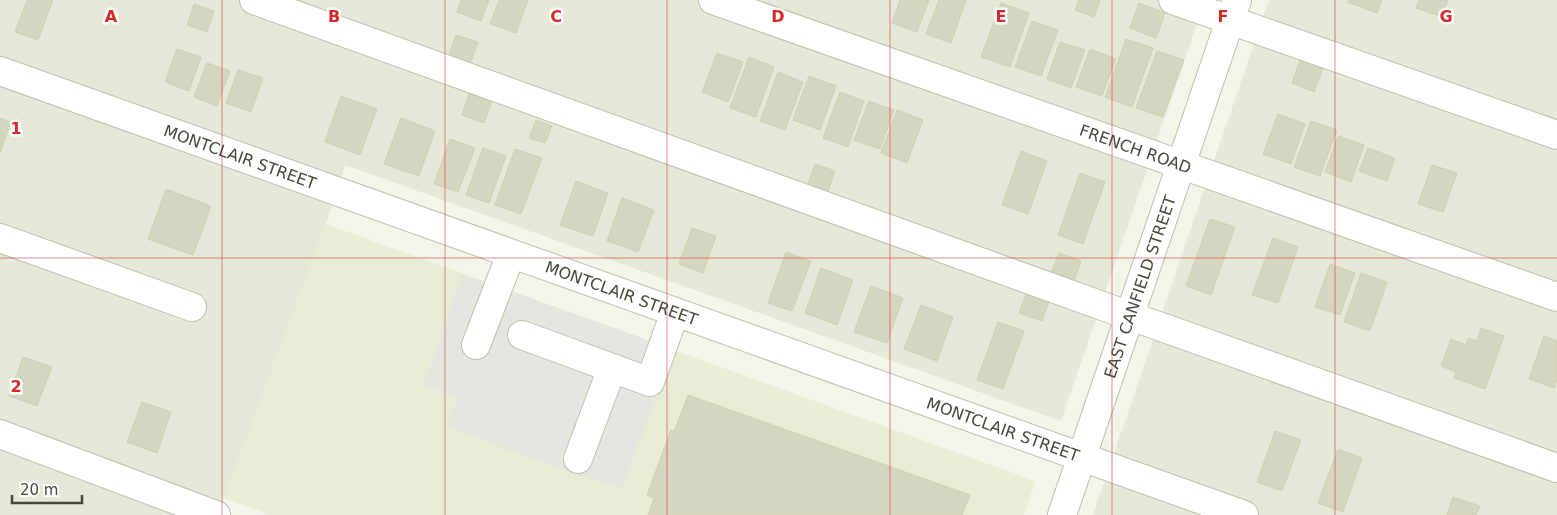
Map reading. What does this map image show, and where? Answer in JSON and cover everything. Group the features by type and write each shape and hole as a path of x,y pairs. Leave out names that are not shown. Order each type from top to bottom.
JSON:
{"street":[{"path":"254,0 1129,316 1557,468"},
{"name":"FRENCH ROAD","path":"713,0 1557,297"},
{"path":"1173,0 1233,10 1557,135"},
{"name":"EAST CANFIELD STREET","path":"1062,515 1233,10"},
{"name":"MONTCLAIR STREET","path":"0,71 1244,515"},
{"path":"0,238 192,307"},
{"path":"476,345 511,254"},
{"path":"522,335 650,382 675,312"},
{"path":"578,459 612,368"},
{"path":"0,434 216,515"}],"shaded area":[{"path":"0,0 1205,0 1061,421 345,165 326,224 218,515 0,515"},
{"path":"1269,0 1557,0 1557,515 1093,515"},
{"path":"326,224 1035,481 1024,515 270,515 224,498"},
{"path":"463,274 673,349 622,490 446,428 457,398 423,386"}],"building":[{"path":"27,0 53,0 38,40 15,32"},
{"path":"461,0 489,0 481,21 457,12"},
{"path":"499,0 528,0 516,33 490,24"},
{"path":"900,0 929,0 917,32 892,23"},
{"path":"939,0 966,0 951,43 926,34"},
{"path":"1079,0 1100,0 1094,17 1075,10"},
{"path":"1349,0 1382,0 1377,13 1348,2"},
{"path":"1419,0 1448,0 1442,17 1416,8"},
{"path":"1001,3 1029,13 1010,67 981,57"},
{"path":"1139,3 1165,13 1156,38 1130,28"},
{"path":"194,4 214,11 207,32 187,25"},
{"path":"1032,21 1058,30 1041,76 1015,67"},
{"path":"456,35 478,42 469,67 447,59"},
{"path":"1126,39 1153,48 1132,107 1105,97"},
{"path":"1060,42 1085,50 1071,88 1047,79"},
{"path":"177,49 201,57 189,91 165,82"},
{"path":"1090,49 1116,59 1102,96 1076,87"},
{"path":"1157,51 1184,60 1163,117 1136,108"},
{"path":"717,53 743,62 728,102 702,92"},
{"path":"749,57 774,67 756,117 730,108"},
{"path":"1300,59 1323,68 1314,92 1292,83"},
{"path":"207,63 230,71 217,106 194,97"},
{"path":"238,70 263,78 251,112 226,103"},
{"path":"778,72 803,82 785,130 760,121"},
{"path":"809,76 836,86 820,130 793,120"},
{"path":"470,91 493,99 484,123 462,115"},
{"path":"840,92 864,101 848,147 823,138"},
{"path":"341,96 377,109 360,155 325,142"},
{"path":"869,101 894,110 880,149 854,140"},
{"path":"897,110 923,120 907,163 881,153"},
{"path":"1278,114 1305,124 1291,164 1263,154"},
{"path":"0,118 11,122 0,153"},
{"path":"401,118 435,131 419,176 384,164"},
{"path":"536,120 552,126 545,143 529,138"},
{"path":"1311,121 1337,130 1320,176 1294,167"},
{"path":"1338,136 1364,145 1351,182 1325,172"},
{"path":"450,139 475,148 458,192 434,184"},
{"path":"483,148 506,156 489,203 466,195"},
{"path":"1368,148 1395,158 1387,181 1359,171"},
{"path":"515,149 542,158 521,214 495,205"},
{"path":"1021,151 1047,161 1028,214 1002,205"},
{"path":"815,164 835,171 827,194 807,187"},
{"path":"1432,165 1457,173 1443,212 1418,204"},
{"path":"1080,173 1105,182 1083,244 1058,235"},
{"path":"576,181 608,193 593,236 560,225"},
{"path":"166,189 211,206 193,255 148,239"},
{"path":"622,198 654,210 638,252 607,241"},
{"path":"1210,219 1235,227 1211,295 1186,286"},
{"path":"692,228 716,236 703,273 679,264"},
{"path":"1273,238 1298,247 1278,303 1252,295"},
{"path":"786,252 811,261 792,311 768,303"},
{"path":"1059,253 1081,261 1073,284 1050,276"},
{"path":"1330,264 1355,273 1340,315 1315,307"},
{"path":"821,268 853,280 837,325 805,313"},
{"path":"1361,273 1387,282 1370,331 1344,322"},
{"path":"871,286 903,298 887,343 854,332"},
{"path":"1028,290 1050,298 1042,321 1019,313"},
{"path":"921,305 953,317 937,361 904,349"},
{"path":"998,322 1024,331 1003,389 977,380"},
{"path":"1481,328 1504,336 1485,389 1454,378 1456,372 1441,366 1451,339 1466,345 1468,338 1477,341"},
{"path":"1544,336 1557,341 1557,380 1554,388 1529,379"},
{"path":"23,357 52,367 37,406 9,396"},
{"path":"688,395 970,495 962,515 648,515 654,498 647,495 671,430 674,432"},
{"path":"142,402 171,412 157,453 127,442"},
{"path":"1275,431 1301,440 1282,491 1257,482"},
{"path":"1338,449 1362,458 1343,512 1318,503"},
{"path":"1453,497 1480,506 1476,515 1447,515"}]}
